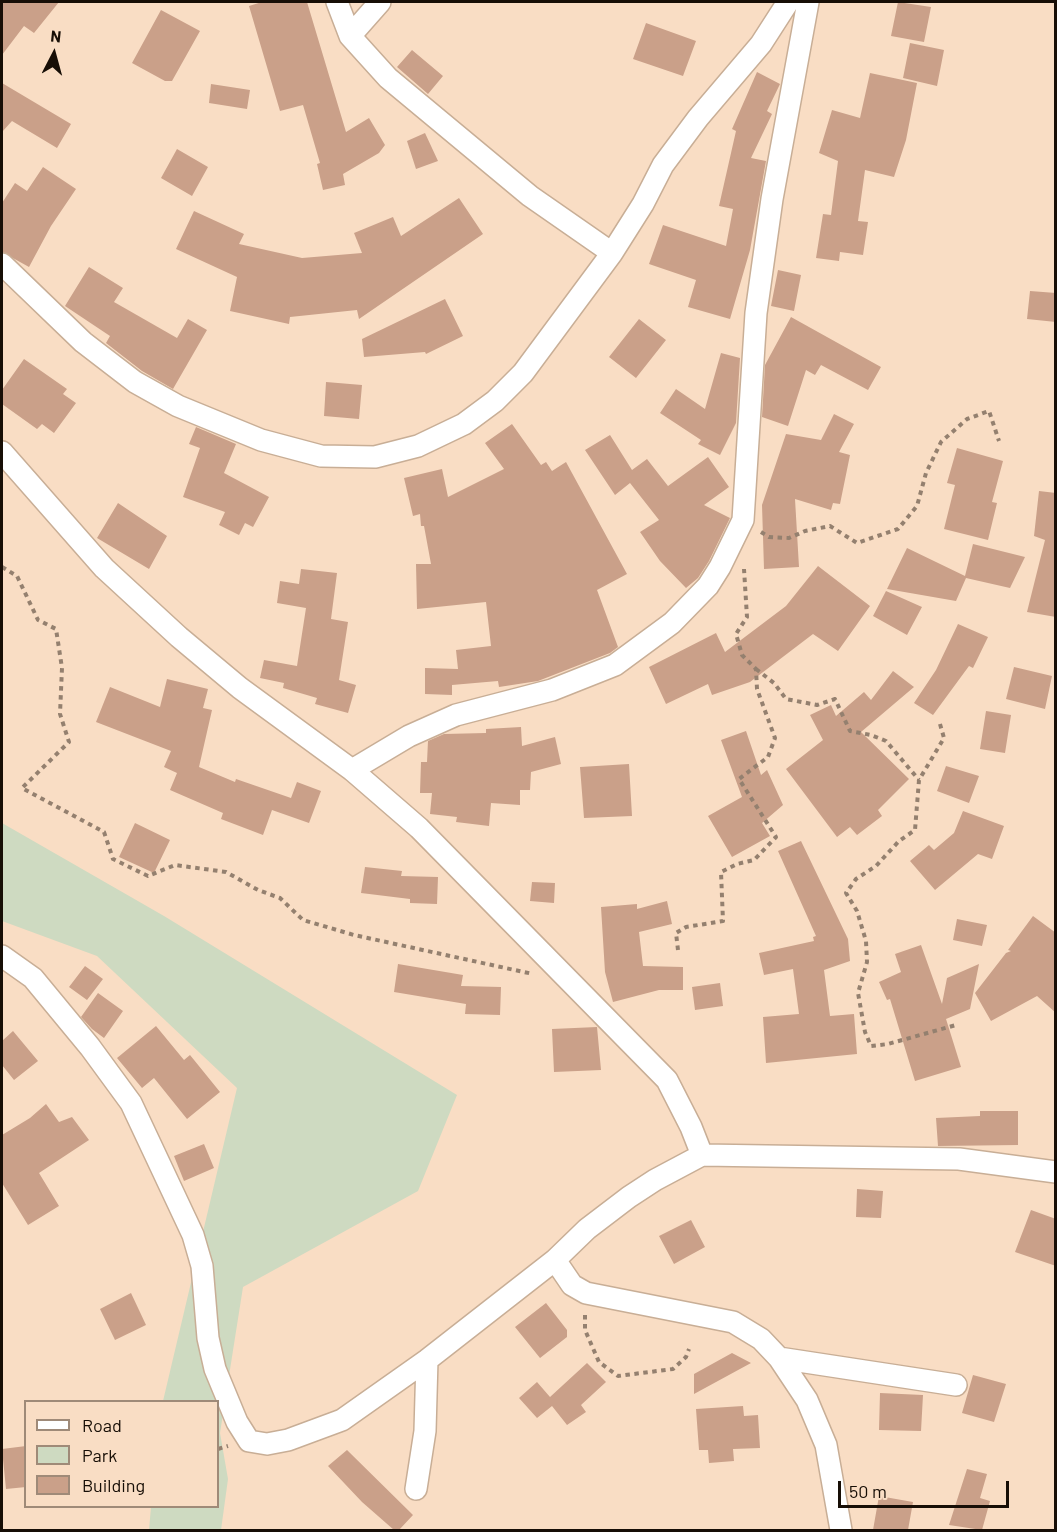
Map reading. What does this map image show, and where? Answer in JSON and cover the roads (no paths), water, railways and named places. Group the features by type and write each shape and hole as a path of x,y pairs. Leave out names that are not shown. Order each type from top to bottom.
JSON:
{"street":[{"path":"337,2 350,36 388,78 530,196 612,253"},
{"path":"350,36 380,2"},
{"path":"2,264 83,342 135,382 178,406 261,440 321,456 375,457 427,442 464,424 495,401 523,373 612,253 643,204 663,165 698,118 761,44 788,2"},
{"path":"352,770 409,736 456,715 552,690 615,665 672,623 708,586 731,548 743,520 756,313 772,199 808,2"},
{"path":"2,452 104,568 178,637 240,688 352,770 419,828 667,1080 691,1127 702,1155"},
{"path":"2,956 33,978 90,1047 131,1103 193,1235 202,1266 208,1338 215,1369 237,1422 249,1441 267,1444 288,1440 342,1420 427,1360 555,1260 587,1229 638,1191 702,1155 959,1159 1056,1172"},
{"path":"555,1260 572,1285 586,1293 733,1322 761,1339 779,1358 807,1400 826,1445 842,1530"},
{"path":"779,1358 956,1384"},
{"path":"416,1489 425,1431 427,1360"}]}
